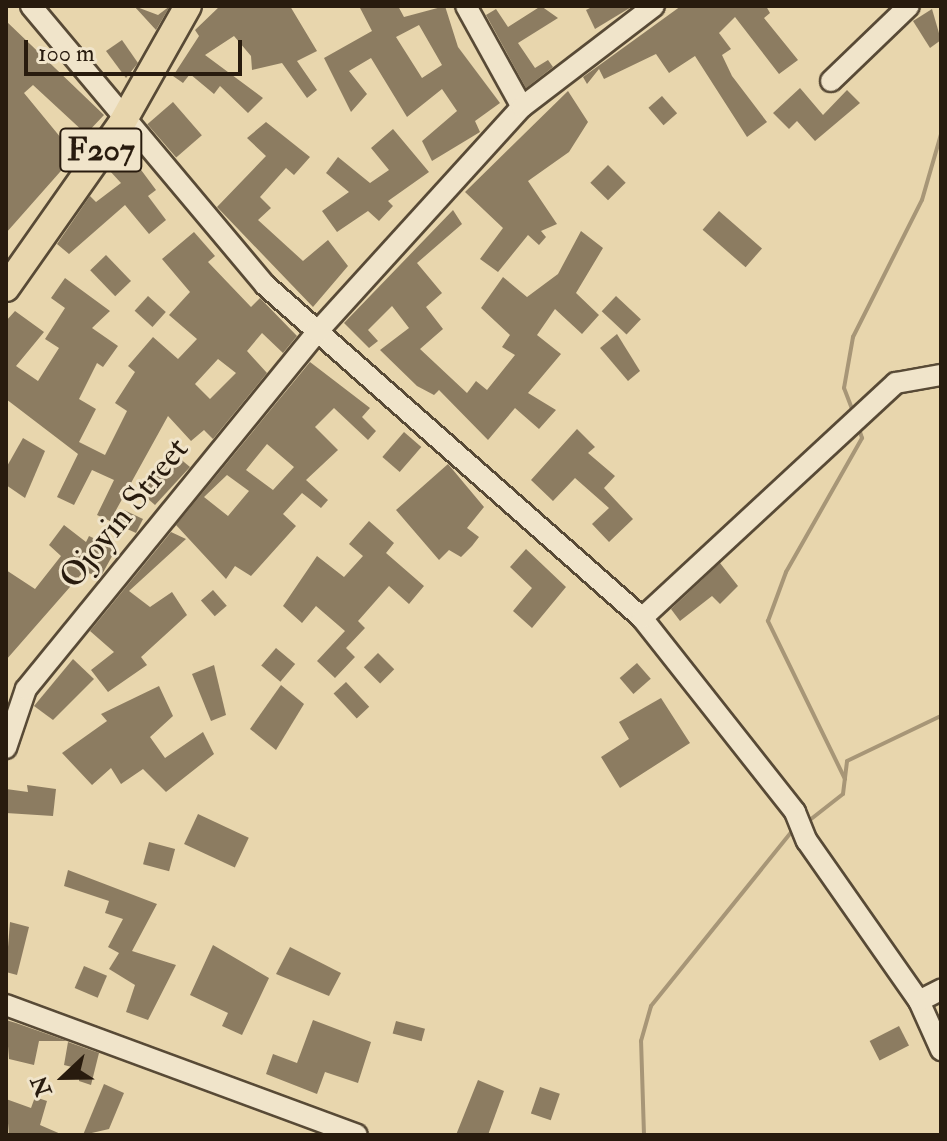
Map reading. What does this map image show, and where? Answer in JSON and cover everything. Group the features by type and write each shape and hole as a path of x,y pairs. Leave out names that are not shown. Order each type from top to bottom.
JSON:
{"main road":[{"name":"F207","path":"6,288 122,123 188,6"}],"street":[{"path":"31,6 122,123 265,285 642,618 795,812 807,841 919,1001 939,1038"},
{"path":"466,6 522,107"},
{"name":"Ojoyin Street","path":"6,748 26,689 317,332 522,107 654,6"},
{"path":"831,81 909,6"},
{"path":"642,618 845,424 896,383 941,375"},
{"path":"919,1001 941,990"},
{"path":"6,1005 344,1133"}],"building":[{"path":"134,6 158,15 170,6 156,30"},
{"path":"220,6 290,6 317,51 297,61 317,90 307,98 282,63 252,70 251,56 234,36 205,55 263,98 248,113 220,86 214,94 190,74 183,83 173,76 199,36 195,30"},
{"path":"359,6 398,6 404,17 445,6 458,47 500,103 475,121 480,132 432,161 422,141 457,111 442,89 407,117 371,58 349,71 367,94 351,112 324,58 372,31","holes":["419,25 442,65 422,78 396,37"]},
{"path":"541,6 558,18 518,43 535,68 548,60 553,67 526,88 486,15 496,9 508,27"},
{"path":"594,6 633,6 595,29 586,10"},
{"path":"681,6 766,6 770,13 764,18 798,60 779,74 735,17 719,33 731,49 722,55 732,76 767,122 747,137 695,56 669,73 656,54 604,79 599,69 587,84 583,77"},
{"path":"932,9 941,40 930,48 913,21"},
{"path":"6,21 104,115 86,134 33,85 24,93 75,155 6,233"},
{"path":"122,40 138,63 126,78 106,51"},
{"path":"800,88 823,115 847,90 860,103 815,141 797,121 789,129 773,113"},
{"path":"568,91 588,122 569,152 528,181 557,224 541,231 546,237 539,245 528,235 498,272 480,259 503,228 465,192"},
{"path":"662,96 677,113 664,125 648,108"},
{"path":"173,102 202,135 176,158 147,124"},
{"path":"266,122 310,157 294,175 286,168 260,197 271,208 258,220 303,261 328,240 348,266 313,307 217,207 266,156 247,138"},
{"path":"393,129 429,172 388,201 393,206 379,221 368,211 337,232 322,211 349,192 326,173 338,157 370,183 389,170 371,148"},
{"path":"124,147 156,190 148,196 166,220 149,234 125,205 69,254 57,244 90,196 96,202 121,183 109,170"},
{"path":"608,165 626,183 608,200 590,183"},
{"path":"453,210 462,224 417,263 442,293 426,307 443,329 420,349 467,393 476,381 487,390 515,355 502,347 510,335 481,308 503,277 527,297 558,274 581,231 603,248 576,293 599,315 582,334 555,309 537,335 561,354 528,393 556,410 539,429 515,408 488,440 439,390 434,395 417,386 380,350 409,328 392,306 368,330 378,341 369,348 344,323"},
{"path":"719,211 762,248 746,267 703,230"},
{"path":"194,232 215,256 208,262 251,307 260,298 297,336 283,353 262,333 247,351 267,373 213,439 204,430 191,441 168,416 110,521 97,515 114,480 92,470 74,505 57,497 78,454 6,399 6,321 15,311 44,332 16,366 38,381 59,348 45,339 65,308 51,298 65,278 110,311 92,328 118,346 103,367 97,363 79,399 96,409 79,442 105,455 127,411 115,403 135,372 128,366 153,337 178,359 197,339 169,315 190,292 162,259","holes":["218,359 236,373 210,399 195,384"]},
{"path":"106,255 131,281 115,296 90,270"},
{"path":"148,296 166,312 152,327 135,311"},
{"path":"616,296 641,319 627,335 602,311"},
{"path":"617,334 640,371 628,381 600,348"},
{"path":"310,362 370,408 362,417 376,431 368,440 334,408 315,427 338,450 306,480 328,500 321,508 302,493 283,514 296,526 251,576 235,566 226,579 176,525","holes":["267,444 294,467 273,490 246,470","227,475 249,491 228,516 204,497"]},
{"path":"577,429 595,447 588,453 615,476 604,488 633,519 609,542 592,524 609,508 575,478 553,501 531,480"},
{"path":"404,432 421,447 400,472 382,457"},
{"path":"23,438 45,451 25,498 6,485 6,468"},
{"path":"178,457 190,467 155,505 140,492"},
{"path":"448,464 484,507 467,528 479,537 472,546 461,557 449,550 439,560 396,510"},
{"path":"124,510 143,519 136,533 112,522"},
{"path":"369,521 394,543 386,553 424,586 409,604 389,586 358,621 365,628 346,648 355,657 335,678 317,661 345,631 316,606 302,623 283,606 317,556 344,577 363,556 349,544"},
{"path":"64,525 86,542 89,536 116,549 100,578 84,571 6,660 6,570 35,589 61,556 49,545"},
{"path":"171,532 186,539 129,591 150,607 172,592 187,615 141,657 147,665 108,692 91,670 114,652 90,631"},
{"path":"526,549 566,587 532,628 513,611 532,588 510,567"},
{"path":"720,563 738,586 720,604 712,596 680,621 671,609"},
{"path":"213,590 227,606 215,616 201,600"},
{"path":"276,648 295,664 280,682 261,666"},
{"path":"378,653 394,669 380,683 364,667"},
{"path":"73,659 94,679 53,720 34,706"},
{"path":"637,663 651,679 633,694 620,678"},
{"path":"214,665 226,715 211,721 192,674"},
{"path":"346,682 369,707 357,718 334,694"},
{"path":"281,685 304,704 276,750 250,729"},
{"path":"159,686 173,716 150,737 165,758 203,732 214,754 166,792 143,769 121,784 111,768 92,785 62,753 107,721 101,714"},
{"path":"661,698 690,743 620,788 601,757 629,739 619,722"},
{"path":"27,785 56,789 53,816 6,813 6,789 28,792"},
{"path":"198,814 249,838 235,868 184,844"},
{"path":"149,842 175,849 169,871 143,864"},
{"path":"68,870 157,904 132,951 176,965 148,1020 126,1012 135,985 109,969 119,953 108,947 123,919 105,913 109,901 64,886"},
{"path":"10,922 29,927 17,975 6,972"},
{"path":"213,945 269,978 242,1035 222,1026 228,1013 190,995"},
{"path":"290,947 341,973 329,996 276,974"},
{"path":"84,966 107,976 98,998 75,988"},
{"path":"6,1020 67,1041 39,1041 34,1065 9,1059"},
{"path":"313,1020 371,1042 358,1083 325,1072 317,1094 266,1074 273,1054 297,1063"},
{"path":"396,1021 425,1029 422,1041 393,1034"},
{"path":"899,1026 909,1046 880,1061 870,1041"},
{"path":"68,1042 99,1053 91,1085 79,1081 80,1069 64,1065"},
{"path":"478,1080 504,1091 488,1135 456,1135"},
{"path":"104,1084 124,1093 109,1129 83,1135"},
{"path":"540,1087 560,1094 551,1120 531,1113"},
{"path":"35,1097 47,1101 40,1125 63,1135 9,1135 6,1099 31,1108"}],"waterway":[{"path":"854,414 844,388 853,337 922,200 941,134"},
{"path":"845,779 768,621 786,572 862,438 858,426"},
{"path":"806,823 843,794 847,761 941,716"},
{"path":"644,1135 641,1041 651,1006 794,829"}]}
